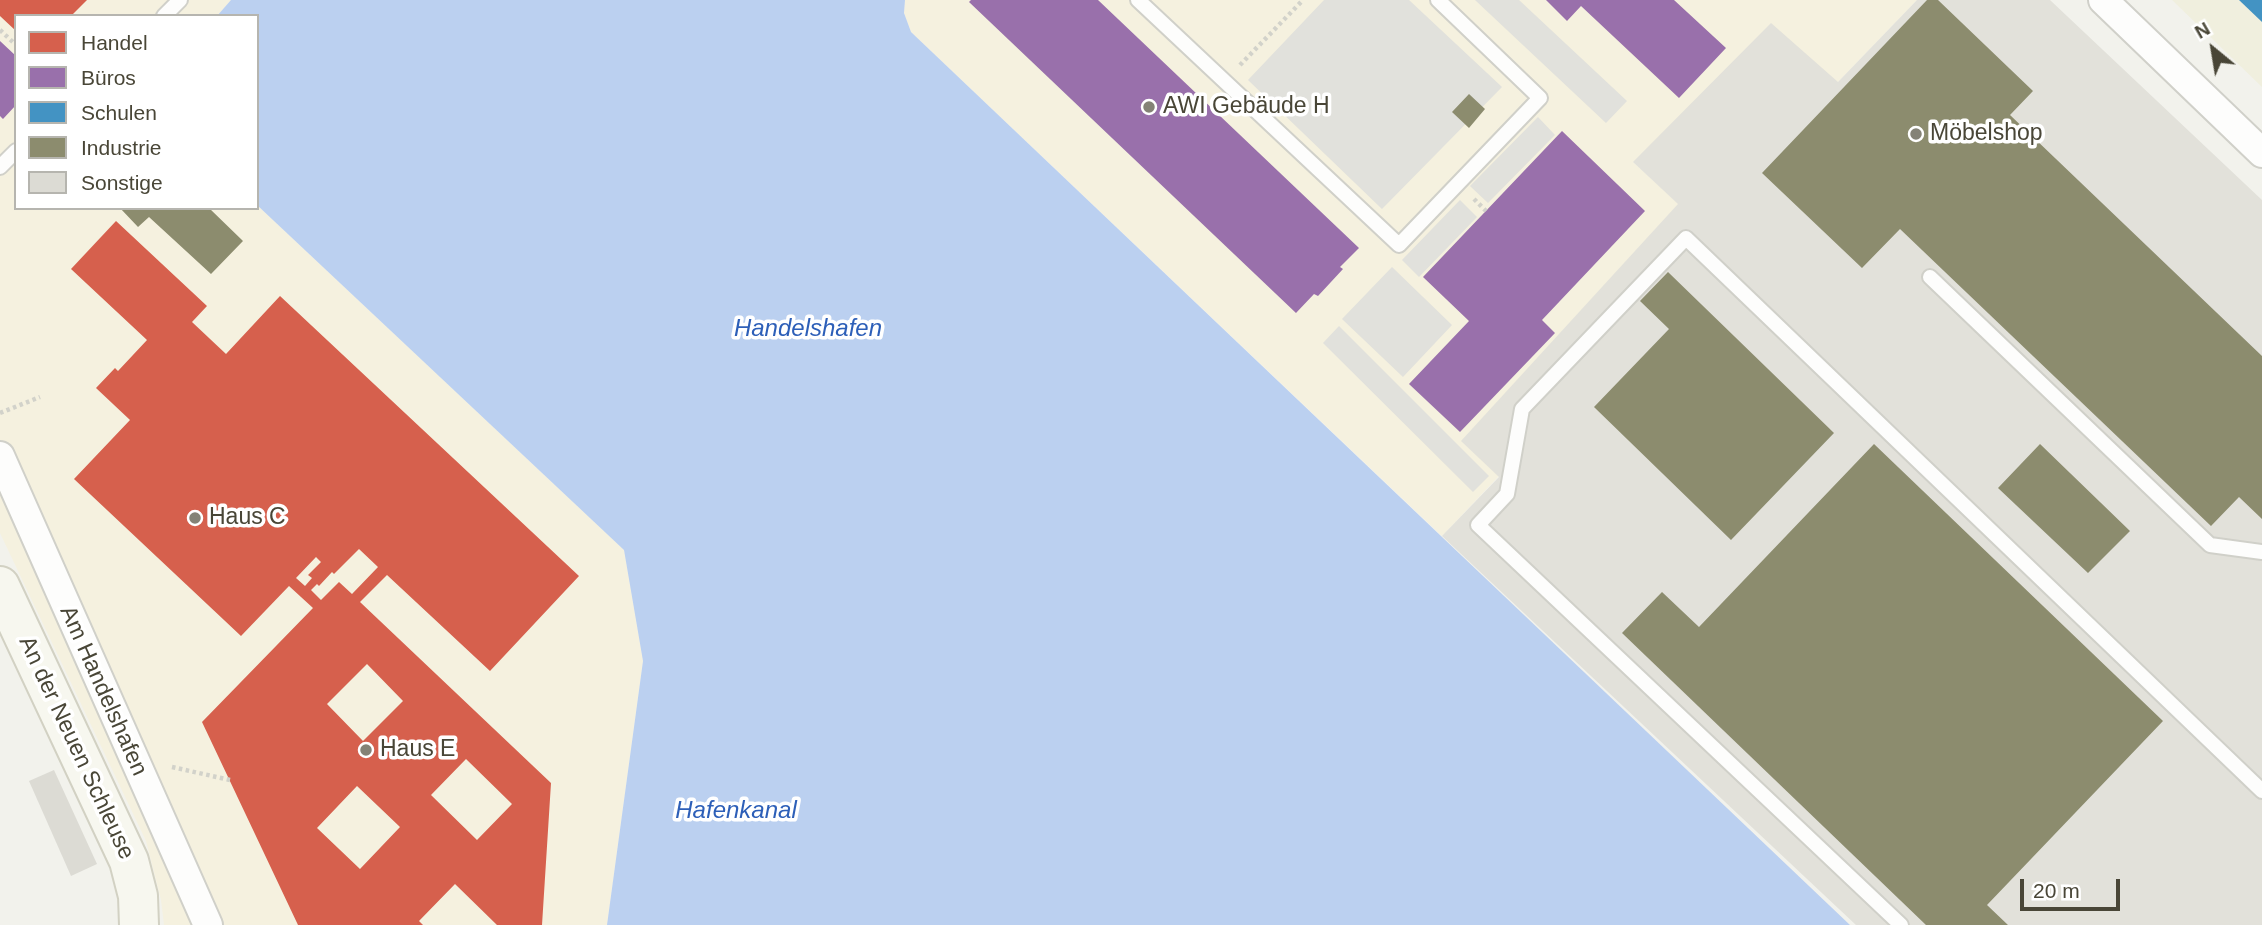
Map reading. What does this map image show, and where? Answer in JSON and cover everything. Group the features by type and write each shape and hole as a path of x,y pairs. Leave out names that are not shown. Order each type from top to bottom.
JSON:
{"street":[{"path":"2103,0 2262,153"},
{"name":"Am Handelshafen","path":"0,456 208,925"},
{"name":"An der Neuen Schleuse","path":"0,654 7,600"},
{"name":"An der Neuen Schleuse","path":"7,600 129,861 138,897 139,925"}],"lane":[{"path":"166,14 180,0"},
{"path":"1138,0 1399,245 1541,98 1438,0"},
{"path":"0,166 14,154"},
{"path":"1900,925 1478,525 1507,494 1522,408 1686,239 2262,792"},
{"path":"1930,277 2210,545 2262,552"}],"path":[{"path":"1224,80 1303,0"},
{"path":"0,30 14,43"},
{"path":"0,413 40,397"},
{"path":"133,759 229,780"}],"shaded area":[{"path":"0,0 231,0 219,14 14,14 14,210 259,210 259,207 624,550 643,661 607,925 164,925 161,900 146,841 0,533"},
{"path":"905,0 1917,0 1838,82 1633,162 1679,204 1462,441 1499,476 1442,536 911,32 904,13"},
{"path":"1324,0 1409,0 1502,87 1382,209 1248,80"},
{"path":"1475,0 1519,0 1627,101 1606,123"},
{"path":"1917,0 2050,0 2262,200 2262,925 1856,925 1442,536 1499,477 1461,441 1678,204 1633,162 1771,23 1838,82"},
{"path":"2172,0 2262,0 2262,87"},
{"path":"1538,117 1555,135 1488,203 1470,186"},
{"path":"1460,200 1477,217 1419,277 1402,260"},
{"path":"1392,267 1452,325 1403,377 1342,319"},
{"path":"1339,326 1489,476 1473,492 1323,343"}],"water":[{"name":"Handelshafen","path":"231,0 905,0 904,13 911,32 1850,925 607,925 643,661 624,550 259,207 259,14 219,14"}],"building: Handel":[{"path":"0,0 87,0 73,14 14,14 14,29 0,16"},
{"path":"116,221 207,306 192,322 226,354 280,296 579,576 490,671 387,575 360,602 551,783 542,925 497,925 455,884 419,921 423,925 298,925 202,722 313,608 289,586 241,636 74,479 130,420 96,388 115,368 118,371 147,340 71,269","holes":["359,549 378,567 352,594 339,582 321,600 311,590 317,584 319,586 332,572 334,574","316,557 321,562 308,575 312,578 305,586 296,578","367,664 403,701 363,741 327,704","466,759 512,804 477,840 431,795","357,786 400,827 360,869 317,828"]}],"building: Büros":[{"path":"1098,0 1359,248 1340,267 1343,269 1318,296 1314,294 1296,313 969,2"},
{"path":"1546,0 1674,0 1726,48 1679,98 1581,6 1567,21"},
{"path":"0,41 14,54 14,107 3,119 0,116"},
{"path":"1562,131 1645,211 1542,320 1555,333 1460,432 1409,384 1469,321 1423,277"}],"building: Schulen":[{"path":"2239,0 2262,0 2262,22"}],"building: Industrie":[{"path":"1927,0 1938,0 2033,91 2010,115 2262,356 2262,519 2239,497 2211,526 1900,229 1862,268 1762,173"},
{"path":"1469,94 1485,109 1469,128 1452,112"},
{"path":"122,210 211,210 243,241 211,274 149,217 138,227"},
{"path":"1668,272 1834,433 1731,540 1594,407 1669,329 1640,301"},
{"path":"1874,444 2163,721 1987,905 2008,925 1926,925 1622,633 1662,592 1699,627"},
{"path":"2040,444 2130,531 2088,573 1998,488"}],"building: Sonstige":[{"path":"54,770 97,864 71,876 29,781"}],"place":[{"name":"AWI Gebäude H","path":"1149,107"},
{"name":"Möbelshop","path":"1916,134"},
{"name":"Haus C","path":"195,518"},
{"name":"Haus E","path":"366,750"}],"water label":[{"name":"Hafenkanal","path":"736,811"}]}
